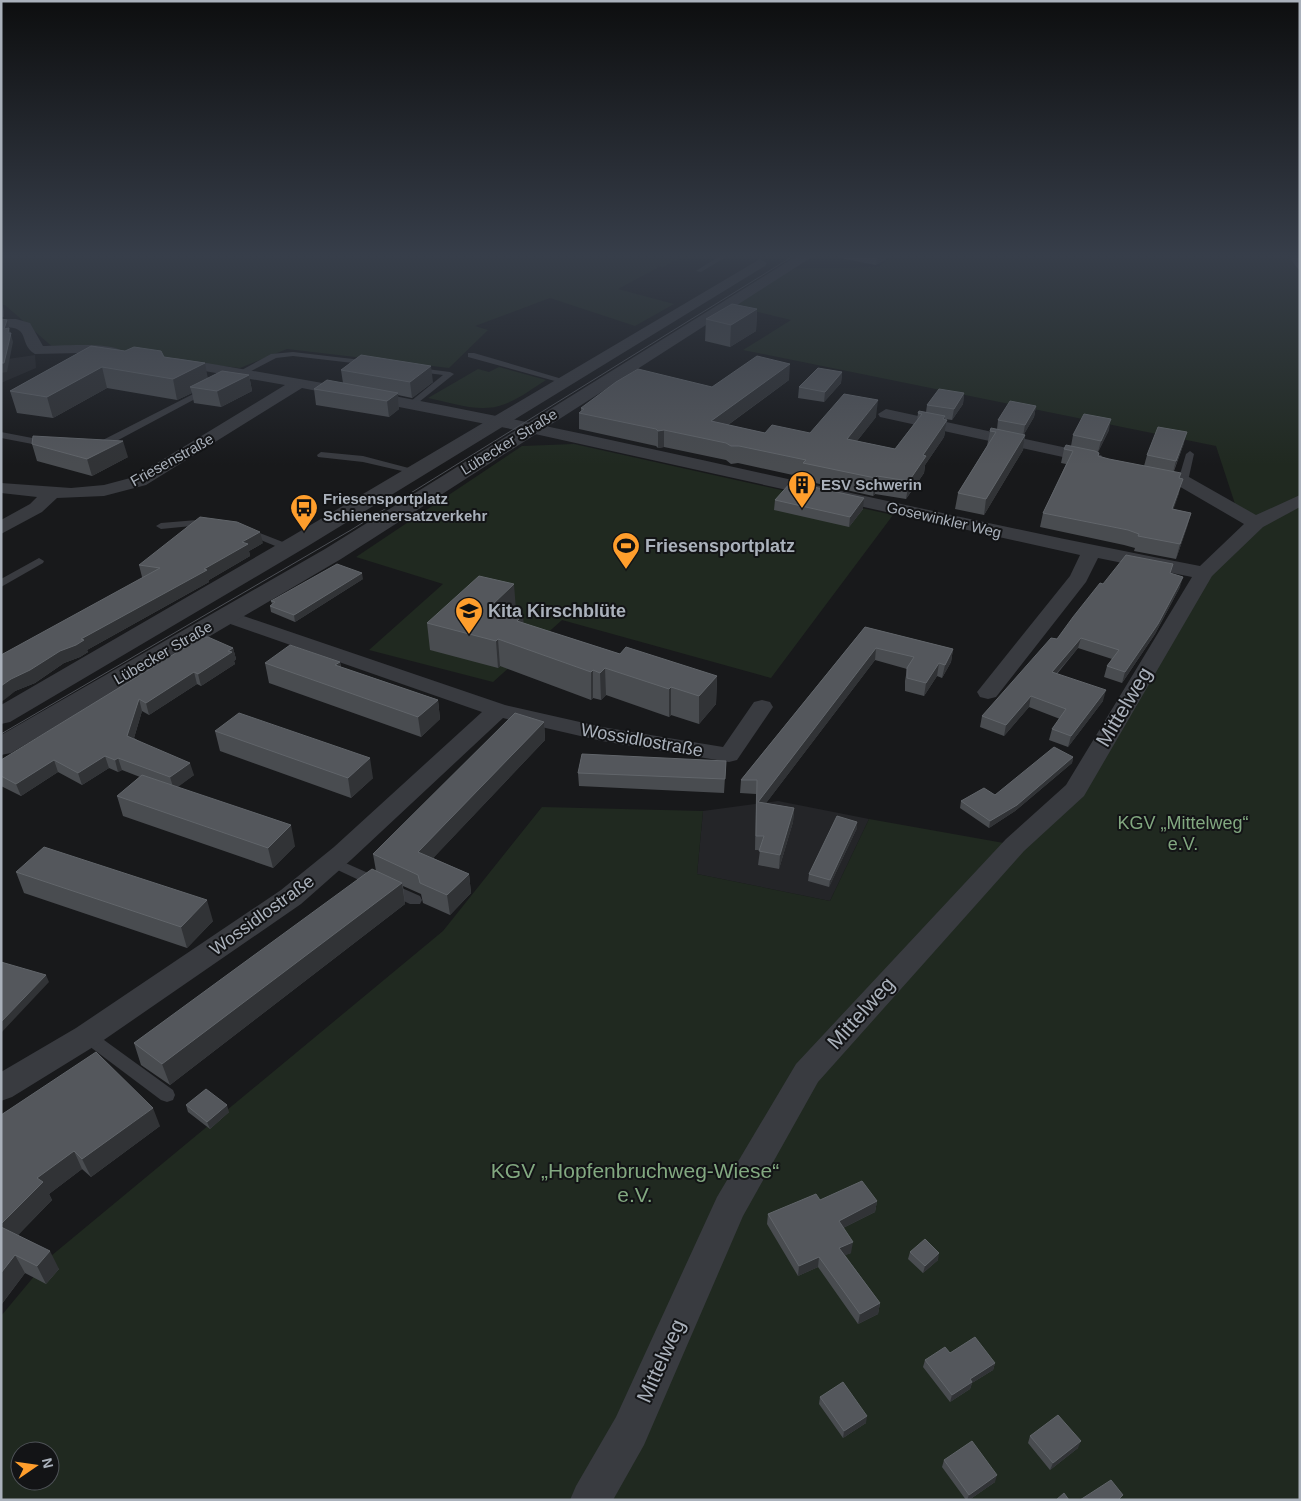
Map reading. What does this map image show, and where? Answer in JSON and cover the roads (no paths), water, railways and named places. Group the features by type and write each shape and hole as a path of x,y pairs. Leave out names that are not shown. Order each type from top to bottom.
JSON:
{"street":[{"path":"24,325 30,331 35,348 40,351 80,349 129,355"},
{"name":"Lübecker Straße","path":"1,716 288,548 658,325"},
{"name":"Lübecker Straße","path":"1,748 334,554 696,325"},
{"path":"164,360 414,403 498,422"},
{"name":"Friesenstraße","path":"1,488 85,494 115,490 140,480 298,383"},
{"path":"886,414 1098,459 1112,467"},
{"name":"Gosewinkler Weg","path":"498,422 1091,553 1204,574"},
{"path":"1130,470 1183,480 1256,523"},
{"path":"1,528 36,508 52,493"},
{"path":"1204,574 1256,523 1300,500"},
{"path":"988,692 1079,578 1091,553"},
{"name":"Mittelweg","path":"590,1500 630,1431 729,1208 807,1073 1014,845 1075,790 1204,574"},
{"name":"Wossidlostraße","path":"226,616 498,710 602,734 729,755 762,707"},
{"name":"Wossidlostraße","path":"1,1088 87,1036 291,897 332,862 498,710"}],"lane":[{"path":"90,447 106,443 274,356 293,354 381,365"},
{"path":"471,354 566,381"},
{"path":"401,367 450,374 414,403"},
{"path":"1,435 62,446"},
{"path":"1183,480 1190,454"},
{"path":"321,455 363,460 415,471"},
{"path":"161,526 220,520"},
{"path":"236,527 288,548"},
{"path":"1,584 40,560"},
{"path":"332,862 415,900"},
{"path":"87,1036 167,1095"}],"tram line":[{"path":"1,734 351,530 682,325"}],"place":[{"name":"ESV Schwerin","path":"802,509"},
{"name":"Friesensportplatz Schienenersatzverkehr","path":"304,532"},
{"name":"Friesensportplatz","path":"626,570"},
{"name":"Kita Kirschblüte","path":"469,635"}],"park label":[{"name":"KGV „Mittelweg“ e.V.","path":"1183,833"},
{"name":"KGV „Hopfenbruchweg-Wiese“ e.V.","path":"635,1183"}]}
